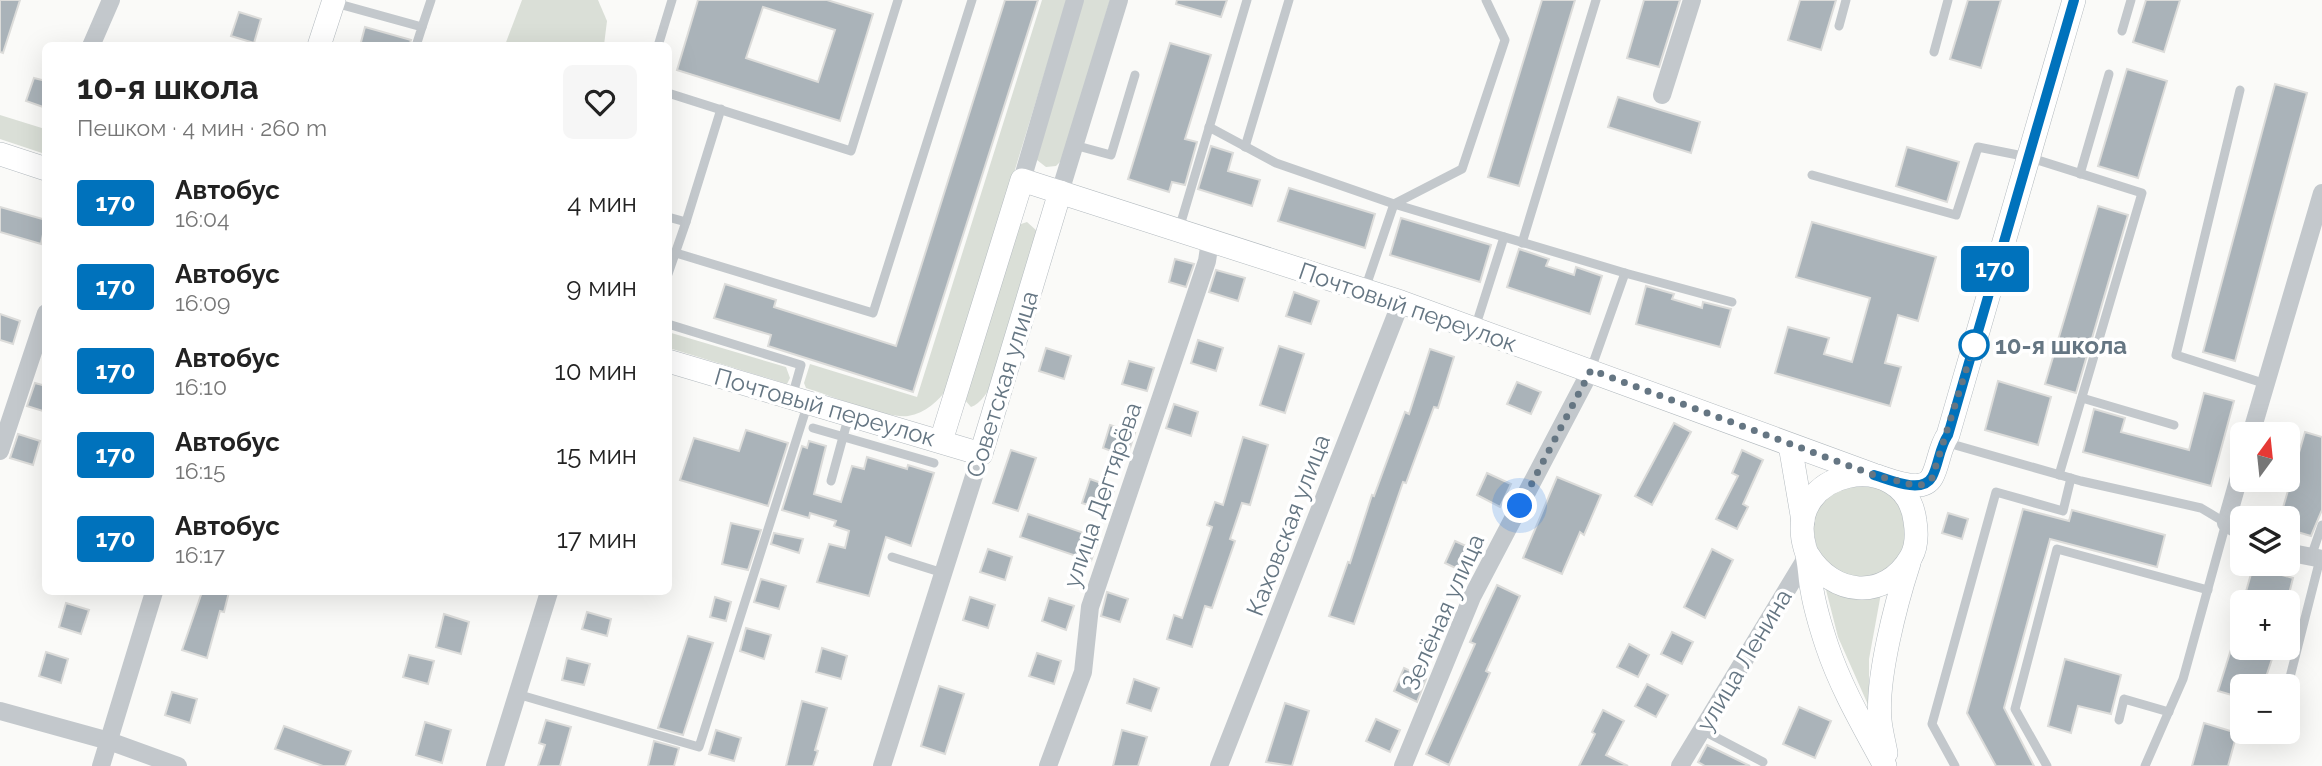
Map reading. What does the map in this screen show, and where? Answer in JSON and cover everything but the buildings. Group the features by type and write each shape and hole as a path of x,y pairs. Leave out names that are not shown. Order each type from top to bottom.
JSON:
{"main road":[{"path":"320,42 333,1"},
{"path":"1886,766 1880,718 1882,686 1895,608 1948,439 2071,1"},
{"path":"0,154 42,168"},
{"name":"Почтовый переулок","path":"1022,180 1401,302 1874,475"},
{"name":"Советская улица","path":"938,452 1022,180"},
{"name":"Советская улица","path":"981,454 1060,192"},
{"name":"Почтовый переулок","path":"672,362 849,414 938,452 981,454"},
{"path":"1803,521 1808,505 1826,484 1854,474 1874,475 1913,485 1928,482 1948,439"},
{"path":"1790,445 1812,589 1827,647 1850,699 1886,766"},
{"path":"1808,555 1825,577 1849,587 1864,588 1894,577 1914,546 1914,513 1904,494 1891,483 1874,475"}],"street":[{"path":"93,42 110,0"},
{"name":"Советская улица","path":"1022,180 1074,0"},
{"name":"Советская улица","path":"1060,192 1119,0"},
{"path":"1662,95 1692,0"},
{"path":"2255,422 2322,193"},
{"name":"улица Дегтярёва","path":"1048,766 1083,672 1090,607 1208,261 1210,241"},
{"name":"Каховская улица","path":"1219,766 1401,302"},
{"path":"0,450 42,325"},
{"name":"Зелёная улица","path":"1403,766 1472,597 1591,370"},
{"name":"Советская улица","path":"882,766 981,454"},
{"name":"улица Ленина","path":"1681,766 1808,555"},
{"path":"2300,555 2318,558"},
{"path":"101,766 153,595"},
{"path":"495,766 548,595"},
{"path":"0,711 109,741 178,766"}],"lane":[{"path":"417,42 431,0"},
{"path":"660,42 672,0"},
{"path":"672,94 851,152 898,0"},
{"path":"676,253 873,313 972,0"},
{"path":"1178,230 1247,0"},
{"path":"1245,147 1289,0"},
{"path":"1365,290 1394,204 1462,169 1504,40 1486,0"},
{"path":"1522,243 1596,0"},
{"path":"1839,26 1846,0"},
{"path":"1934,52 1948,0"},
{"path":"2122,31 2131,0"},
{"path":"333,1 422,27"},
{"path":"2080,174 2109,74"},
{"path":"1074,145 1111,155 1135,75"},
{"path":"2240,90 2176,355 2266,383"},
{"path":"672,264 721,109"},
{"path":"1209,127 1276,163 1394,204 1732,302"},
{"path":"1812,175 1956,215 1978,147 2028,158 2142,193 2059,475"},
{"path":"672,218 685,222"},
{"path":"1475,328 1504,237"},
{"path":"1591,370 1625,273"},
{"path":"517,694 699,747 800,399 801,365 672,325"},
{"path":"2082,398 2174,425"},
{"path":"831,481 849,414"},
{"path":"813,428 843,437 938,452"},
{"path":"1948,439 2059,475 2201,508 2230,526"},
{"path":"1955,766 1932,724 1996,492 2063,511 2071,478"},
{"path":"2291,674 2318,558 2322,525"},
{"path":"2145,766 2183,679 2208,590 2230,538"},
{"path":"2047,766 2015,709 2057,549 2208,590"},
{"path":"892,557 943,573"},
{"path":"2119,720 2124,699 2169,712"},
{"path":"1702,730 1763,762"}],"shaded area":[{"path":"522,0 598,0 607,21 604,42 506,42"},
{"path":"1042,0 1067,0 948,388 931,406 908,416 899,416 806,388 804,383 810,364 917,397"},
{"path":"1083,0 1110,0 1062,160 1056,166 1046,167 1037,160 1037,150"},
{"path":"0,115 42,128 42,153 0,139"},
{"path":"1027,222 1037,231 1013,328 994,380 983,398 971,407 964,399 1018,225"},
{"path":"672,333 786,367 790,378 787,384 672,349"},
{"path":"1837,484 1879,484 1900,502 1906,514 1904,552 1887,572 1854,580 1819,562 1811,514"},
{"path":"1824,582 1882,588 1869,659 1869,707 1838,637"}],"bus line":[{"name":"170","path":"1874,475 1913,485 1921,485 1932,478 1943,442 1948,435 2074,0"}],"place":[{"name":"10-я школа","path":"1974,345"}],"route":[{"path":"1520,506 1591,370 1853,468 1904,484 1921,485 1932,478 1943,442 1948,435 1974,345"}]}
